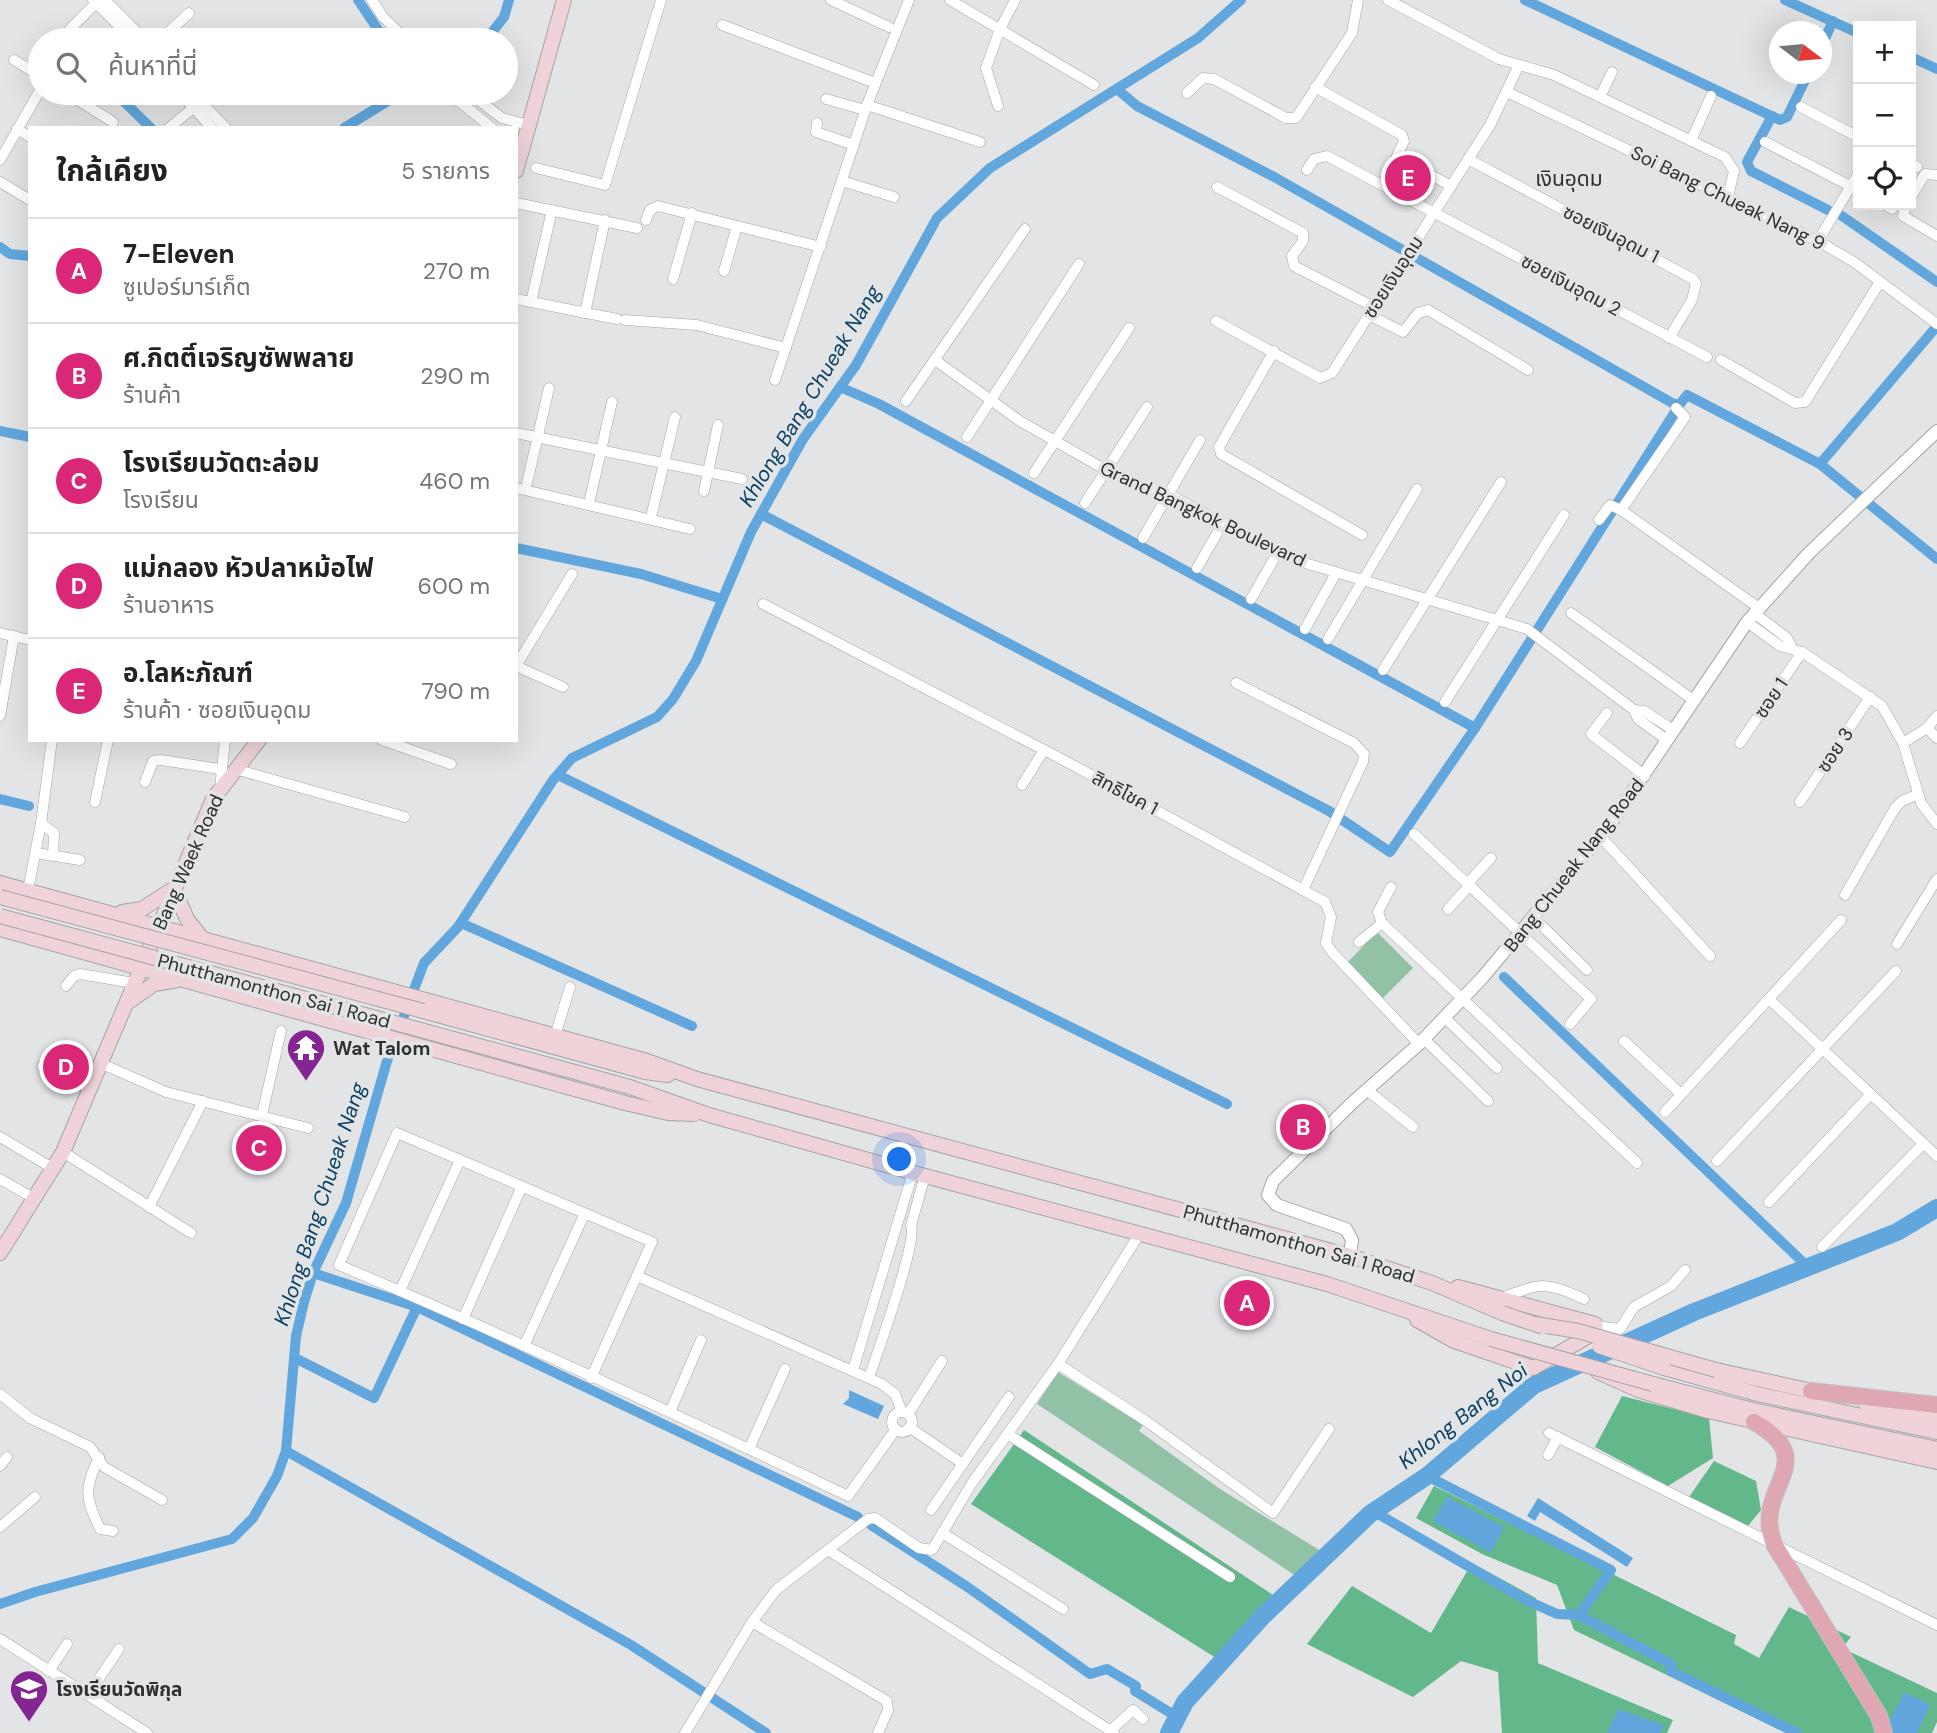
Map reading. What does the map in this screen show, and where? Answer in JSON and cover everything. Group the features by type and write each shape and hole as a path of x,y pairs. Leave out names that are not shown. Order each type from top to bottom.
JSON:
{"main road":[{"path":"518,160 523,132 564,0"},
{"name":"Bang Waek Road","path":"0,1253 4,1238 35,1199 63,1152 174,888 220,789 257,742"},
{"name":"Phutthamonthon Sai 1 Road","path":"0,883 647,1061 697,1079 1350,1256 1502,1305 1535,1324 1664,1368 1758,1394 1937,1432"},
{"path":"108,911 130,913 142,909 174,888 187,919 203,939"},
{"name":"Phutthamonthon Sai 1 Road","path":"0,897 645,1072 697,1079"},
{"path":"59,945 103,949 117,936 117,926 111,920 76,903"},
{"name":"Phutthamonthon Sai 1 Road","path":"0,916 630,1087 709,1115 1327,1284 1491,1339 1653,1384 1754,1416 1937,1449"},
{"name":"Phutthamonthon Sai 1 Road","path":"0,929 625,1103 668,1113 709,1115"},
{"path":"253,952 205,948 191,955 188,963 201,978 257,1000"},
{"path":"124,1006 154,984 182,979"},
{"path":"1395,1306 1454,1341 1530,1368 1538,1368 1595,1334 1596,1326 1502,1305"},
{"path":"1535,1324 1578,1331 1716,1370 1937,1419"},
{"path":"1589,1367 1638,1390 1937,1462"},
{"path":"1811,1391 1937,1405"},
{"path":"1754,1416 1776,1435 1786,1451 1785,1467 1767,1521 1774,1544 1879,1716 1884,1733"}],"street":[{"path":"372,0 383,18 394,28"},
{"path":"536,168 605,185 661,0"},
{"path":"831,0 889,27"},
{"path":"775,380 866,108 909,0"},
{"path":"950,0 1094,85"},
{"path":"998,106 986,68 1000,29 1016,0"},
{"path":"1187,93 1203,78 1214,79 1291,120 1296,118 1352,33 1358,0"},
{"path":"1388,0 1499,59 1554,75 1732,163 1734,171 1728,197"},
{"path":"71,28 98,1"},
{"path":"98,1 122,28"},
{"path":"98,1 131,28"},
{"path":"173,28 189,13"},
{"path":"722,26 875,83"},
{"path":"14,60 28,69"},
{"name":"ซอยเงินอุดม","path":"1216,321 1320,377 1327,377 1468,159 1507,92 1519,65"},
{"path":"1600,97 1612,72"},
{"path":"1314,87 1402,135 1404,141 1397,156 1451,186"},
{"name":"Soi Bang Chueak Nang 9","path":"1507,92 1818,241 1854,262 1936,321"},
{"path":"1691,141 1712,96"},
{"path":"826,99 981,142"},
{"path":"0,160 32,105"},
{"path":"86,105 113,122"},
{"path":"171,126 197,105"},
{"path":"197,105 211,126"},
{"path":"197,105 223,126"},
{"path":"464,105 490,126"},
{"path":"485,105 514,126"},
{"path":"1801,107 1853,134"},
{"path":"817,123 816,132 854,145"},
{"path":"18,130 28,135"},
{"path":"1765,142 1853,187"},
{"name":"ซอยเงินอุดม 2","path":"1307,170 1314,159 1327,156 1707,357"},
{"name":"ซอยเงินอุดม 1","path":"1468,159 1693,279 1696,283 1692,300 1669,338"},
{"path":"1916,189 1925,174 1937,174"},
{"path":"842,181 894,197"},
{"path":"0,182 28,199"},
{"path":"1217,187 1303,233 1303,241 1292,256 1294,266 1403,331 1418,313 1429,310 1528,370"},
{"path":"1818,241 1853,191"},
{"path":"518,203 605,220 642,224 650,210 658,206 821,247"},
{"path":"531,302 552,210"},
{"path":"1905,210 1903,216 1937,236"},
{"path":"673,279 692,213"},
{"path":"585,313 605,220"},
{"path":"724,271 737,226"},
{"path":"906,401 1025,229"},
{"path":"967,437 1079,264"},
{"path":"1721,360 1796,403 1805,402 1880,282"},
{"path":"518,299 621,320 697,325 786,348"},
{"path":"1034,473 1129,328"},
{"path":"1274,351 1219,447 1221,454 1362,535"},
{"name":"Grand Bangkok Boulevard","path":"935,360 991,400 1107,470 1168,495 1278,552 1336,573 1527,629 1634,710 1644,711 1670,735"},
{"path":"527,483 549,388"},
{"path":"590,499 612,402"},
{"path":"1085,503 1147,407"},
{"path":"1599,520 1618,508 1685,417 1680,411"},
{"path":"652,513 676,417"},
{"path":"704,491 718,425"},
{"name":"Bang Chueak Nang Road","path":"1350,1256 1352,1240 1346,1229 1277,1205 1271,1200 1268,1189 1273,1181 1422,1041 1522,933 1645,776 1692,699 1753,614 1856,507 1937,431"},
{"path":"518,433 742,480"},
{"path":"1143,538 1200,440"},
{"path":"1383,670 1502,482"},
{"path":"518,488 690,529"},
{"path":"1328,639 1417,489"},
{"path":"1618,508 1787,638 1797,650 1882,706 1903,743 1918,794 1937,824"},
{"path":"1445,702 1564,515"},
{"path":"1197,568 1223,523"},
{"path":"1251,598 1278,552"},
{"path":"1305,629 1336,573"},
{"path":"518,663 572,574"},
{"name":"สิทธิโชค 1","path":"763,604 1044,750 1325,902 1330,908 1326,943 1332,952 1422,1041"},
{"path":"1571,613 1692,699"},
{"path":"0,633 28,640"},
{"path":"0,716 1,694 14,636"},
{"name":"ซอย 1","path":"1740,743 1797,650"},
{"path":"518,667 563,687"},
{"path":"1236,683 1354,744 1364,754 1363,762 1303,890"},
{"name":"ซอย 3","path":"1800,802 1870,697"},
{"path":"1607,713 1591,734 1645,776"},
{"path":"1903,743 1927,728 1937,716"},
{"path":"1927,728 1937,738"},
{"path":"28,890 41,823 52,742"},
{"path":"95,802 108,742"},
{"path":"220,789 225,742"},
{"path":"388,742 451,764"},
{"path":"1022,785 1044,750"},
{"path":"145,782 153,761 170,760 220,769"},
{"path":"235,769 405,817"},
{"path":"1845,895 1895,808 1902,801 1918,794"},
{"path":"41,823 54,833 53,856"},
{"path":"1414,834 1591,999 1570,1024"},
{"path":"1600,836 1710,956"},
{"path":"36,853 80,860"},
{"path":"1448,909 1491,858"},
{"path":"1897,944 1937,878"},
{"path":"1391,887 1378,915 1382,923 1637,1164"},
{"path":"1534,918 1587,970"},
{"path":"1665,1112 1841,920"},
{"path":"1359,942 1382,923"},
{"path":"1717,1161 1896,971"},
{"path":"66,986 74,976 80,974 134,983"},
{"path":"555,1036 570,987"},
{"path":"1769,999 1937,1156"},
{"path":"1445,1018 1497,1068"},
{"path":"262,1115 281,1031"},
{"path":"1422,1041 1488,1101"},
{"path":"1624,1041 1681,1094"},
{"path":"102,1063 166,1092 308,1128"},
{"path":"42,1066 89,1088"},
{"path":"1367,1090 1413,1127"},
{"path":"1769,1202 1870,1095"},
{"path":"149,1207 203,1101"},
{"path":"591,1378 652,1242 397,1133 339,1265 400,1290 591,1378 670,1412 848,1496 896,1429"},
{"path":"0,1137 54,1169"},
{"path":"1822,1247 1923,1144"},
{"path":"63,1152 191,1233"},
{"path":"400,1290 460,1160"},
{"path":"853,1370 890,1253 919,1174"},
{"path":"869,1378 914,1231 911,1225 919,1174"},
{"path":"0,1179 35,1199"},
{"path":"463,1319 522,1186"},
{"path":"524,1346 584,1215"},
{"path":"685,1733 697,1708 752,1622 776,1590 868,1519 875,1518 919,1548 932,1550 944,1534 972,1483 1058,1364 1140,1233"},
{"path":"890,1253 907,1258"},
{"path":"1596,1326 1620,1329 1634,1307 1671,1286 1685,1270"},
{"path":"637,1276 869,1378 895,1394 911,1419 909,1427 904,1431 896,1429"},
{"path":"1502,1305 1533,1286 1552,1285 1584,1299"},
{"path":"670,1412 701,1340"},
{"path":"896,1429 892,1419 905,1413 942,1361"},
{"path":"1058,1364 1146,1421 1273,1513 1329,1429"},
{"path":"749,1449 785,1369"},
{"path":"0,1394 30,1418 90,1447 104,1467 162,1500"},
{"path":"931,1510 1009,1397"},
{"path":"909,1427 963,1464"},
{"path":"1009,1435 1230,1577"},
{"path":"1548,1455 1554,1435 1937,1625"},
{"path":"0,1466 7,1457"},
{"path":"99,1457 89,1479 86,1500 100,1529 113,1531"},
{"path":"0,1527 35,1497"},
{"path":"944,1534 1063,1609"},
{"path":"828,1550 1024,1673 1041,1689 1112,1731 1133,1710 1143,1719"},
{"path":"752,1622 887,1701 888,1710 878,1733"},
{"path":"0,1639 147,1733"},
{"path":"49,1671 67,1644"},
{"path":"88,1695 119,1648"}],"green space":[{"path":"1377,932 1413,968 1380,1001 1344,966"},
{"path":"1058,1372 1143,1425 1139,1431 1220,1489 1321,1551 1296,1576 1037,1404"},
{"path":"1622,1396 1709,1418 1713,1458 1668,1486 1595,1447"},
{"path":"1024,1430 1273,1595 1216,1658 971,1504"},
{"path":"1714,1461 1756,1481 1761,1510 1747,1527 1689,1497"},
{"path":"1434,1486 1736,1635 1734,1644 1759,1658 1789,1607 1851,1637 1842,1648 1937,1693 1937,1722 1932,1733 1786,1733 1574,1630 1557,1585 1482,1554 1416,1518"},
{"path":"1472,1563 1536,1598 1538,1663 1673,1720 1667,1733 1502,1733 1498,1672 1461,1661 1413,1697 1307,1644 1352,1586 1431,1633"}],"water":[{"path":"849,1390 884,1406 878,1419 843,1404 849,1398"},
{"path":"1447,1497 1504,1527 1491,1553 1433,1521"},
{"path":"1538,1498 1633,1558 1627,1567 1540,1512 1535,1521 1527,1516"},
{"path":"1904,1692 1930,1705 1917,1733 1884,1733"},
{"path":"1618,1709 1664,1725 1660,1733 1607,1733"}],"waterway":[{"path":"358,0 377,28"},
{"path":"495,28 504,17 509,0"},
{"name":"Khlong Bang Chueak Nang","path":"0,1604 35,1592 232,1539 253,1518 277,1476 286,1451 296,1336 304,1302 313,1273 346,1203 387,1061 424,963 458,927 553,780 572,758 657,717 673,699 696,661 751,532 803,439 856,365 937,218 990,168 1198,38 1241,0"},
{"path":"1525,0 1780,120 1787,117 1803,84"},
{"path":"1785,0 1853,31"},
{"path":"1916,59 1937,69"},
{"path":"1117,89 1137,106 1276,178 1674,404 1680,404 1687,395 1820,464 1937,559"},
{"path":"127,105 149,126"},
{"path":"347,126 381,105"},
{"path":"1772,116 1747,162 1751,171 1828,210"},
{"path":"1842,216 1937,282"},
{"path":"0,247 10,254 28,256"},
{"path":"1820,464 1937,326"},
{"path":"840,387 879,404 1475,728"},
{"path":"761,514 1329,811 1390,852 1475,728 1680,404"},
{"path":"0,431 28,437"},
{"path":"518,548 641,574 722,599"},
{"path":"558,775 1227,1104"},
{"path":"0,799 29,806"},
{"path":"461,923 692,1026"},
{"path":"1504,977 1808,1267"},
{"name":"Khlong Bang Noi","path":"1169,1733 1185,1702 1263,1616 1370,1514 1427,1476 1534,1385 1694,1312 1897,1232 1937,1208"},
{"path":"313,1273 417,1307 858,1517"},
{"path":"295,1358 374,1398 417,1307"},
{"path":"286,1451 631,1645 766,1733"},
{"path":"1427,1476 1611,1570 1579,1615 1671,1664 1671,1671 1797,1733"},
{"path":"1373,1511 1528,1601 1557,1614 1579,1615"},
{"path":"871,1525 966,1586 1090,1674 1107,1669 1136,1686 1135,1691 1177,1717"}],"place":[{"name":"อ.โลหะภัณฑ์","path":"1408,178"},
{"name":"แม่กลอง หัวปลาหม้อไฟ","path":"66,1067"},
{"name":"Wat Talom","path":"306,1082"},
{"name":"ศ.กิตติ์เจริญซัพพลาย","path":"1303,1127"},
{"name":"โรงเรียนวัดตะล่อม","path":"259,1148"},
{"name":"7-Eleven","path":"1247,1303"},
{"name":"โรงเรียนวัดพิกุล","path":"29,1723"}],"district":[{"name":"เงินอุดม","path":"1569,179"}]}
